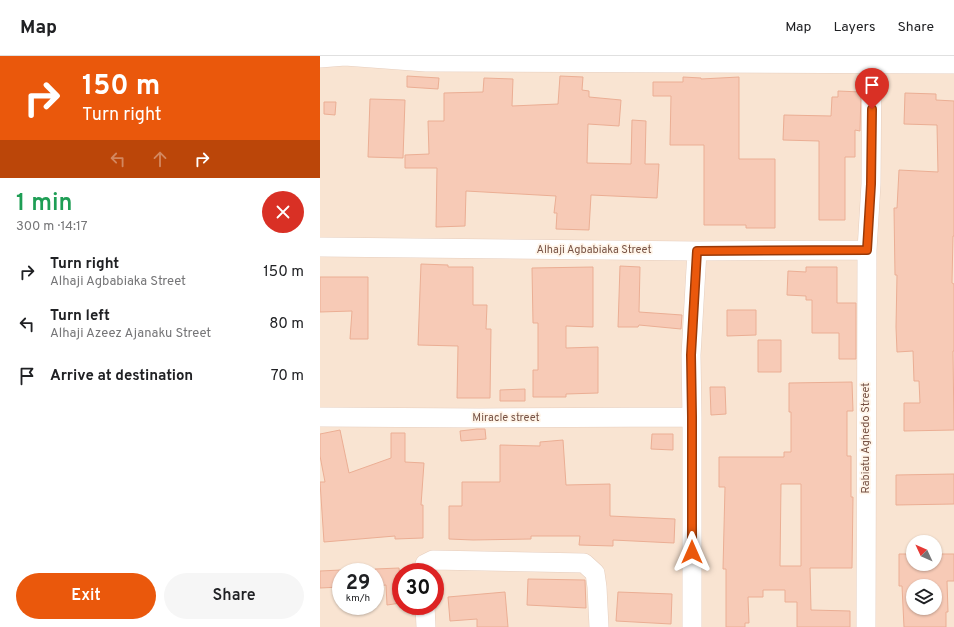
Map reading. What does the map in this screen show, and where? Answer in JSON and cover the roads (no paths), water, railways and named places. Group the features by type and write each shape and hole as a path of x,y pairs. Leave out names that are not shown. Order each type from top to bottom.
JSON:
{"street":[{"path":"320,58 345,56 426,62 872,60 954,64"},
{"name":"Rabiatu Aghedo Street","path":"866,627 867,250 871,184 872,60"},
{"name":"Alhaji Agbabiaka Street","path":"320,247 697,251 867,250"},
{"path":"692,627 691,355 697,251"},
{"name":"Miracle street","path":"320,417 692,417"},
{"path":"427,563 433,560 584,563 595,573 599,627"},
{"path":"425,615 426,627"}]}
